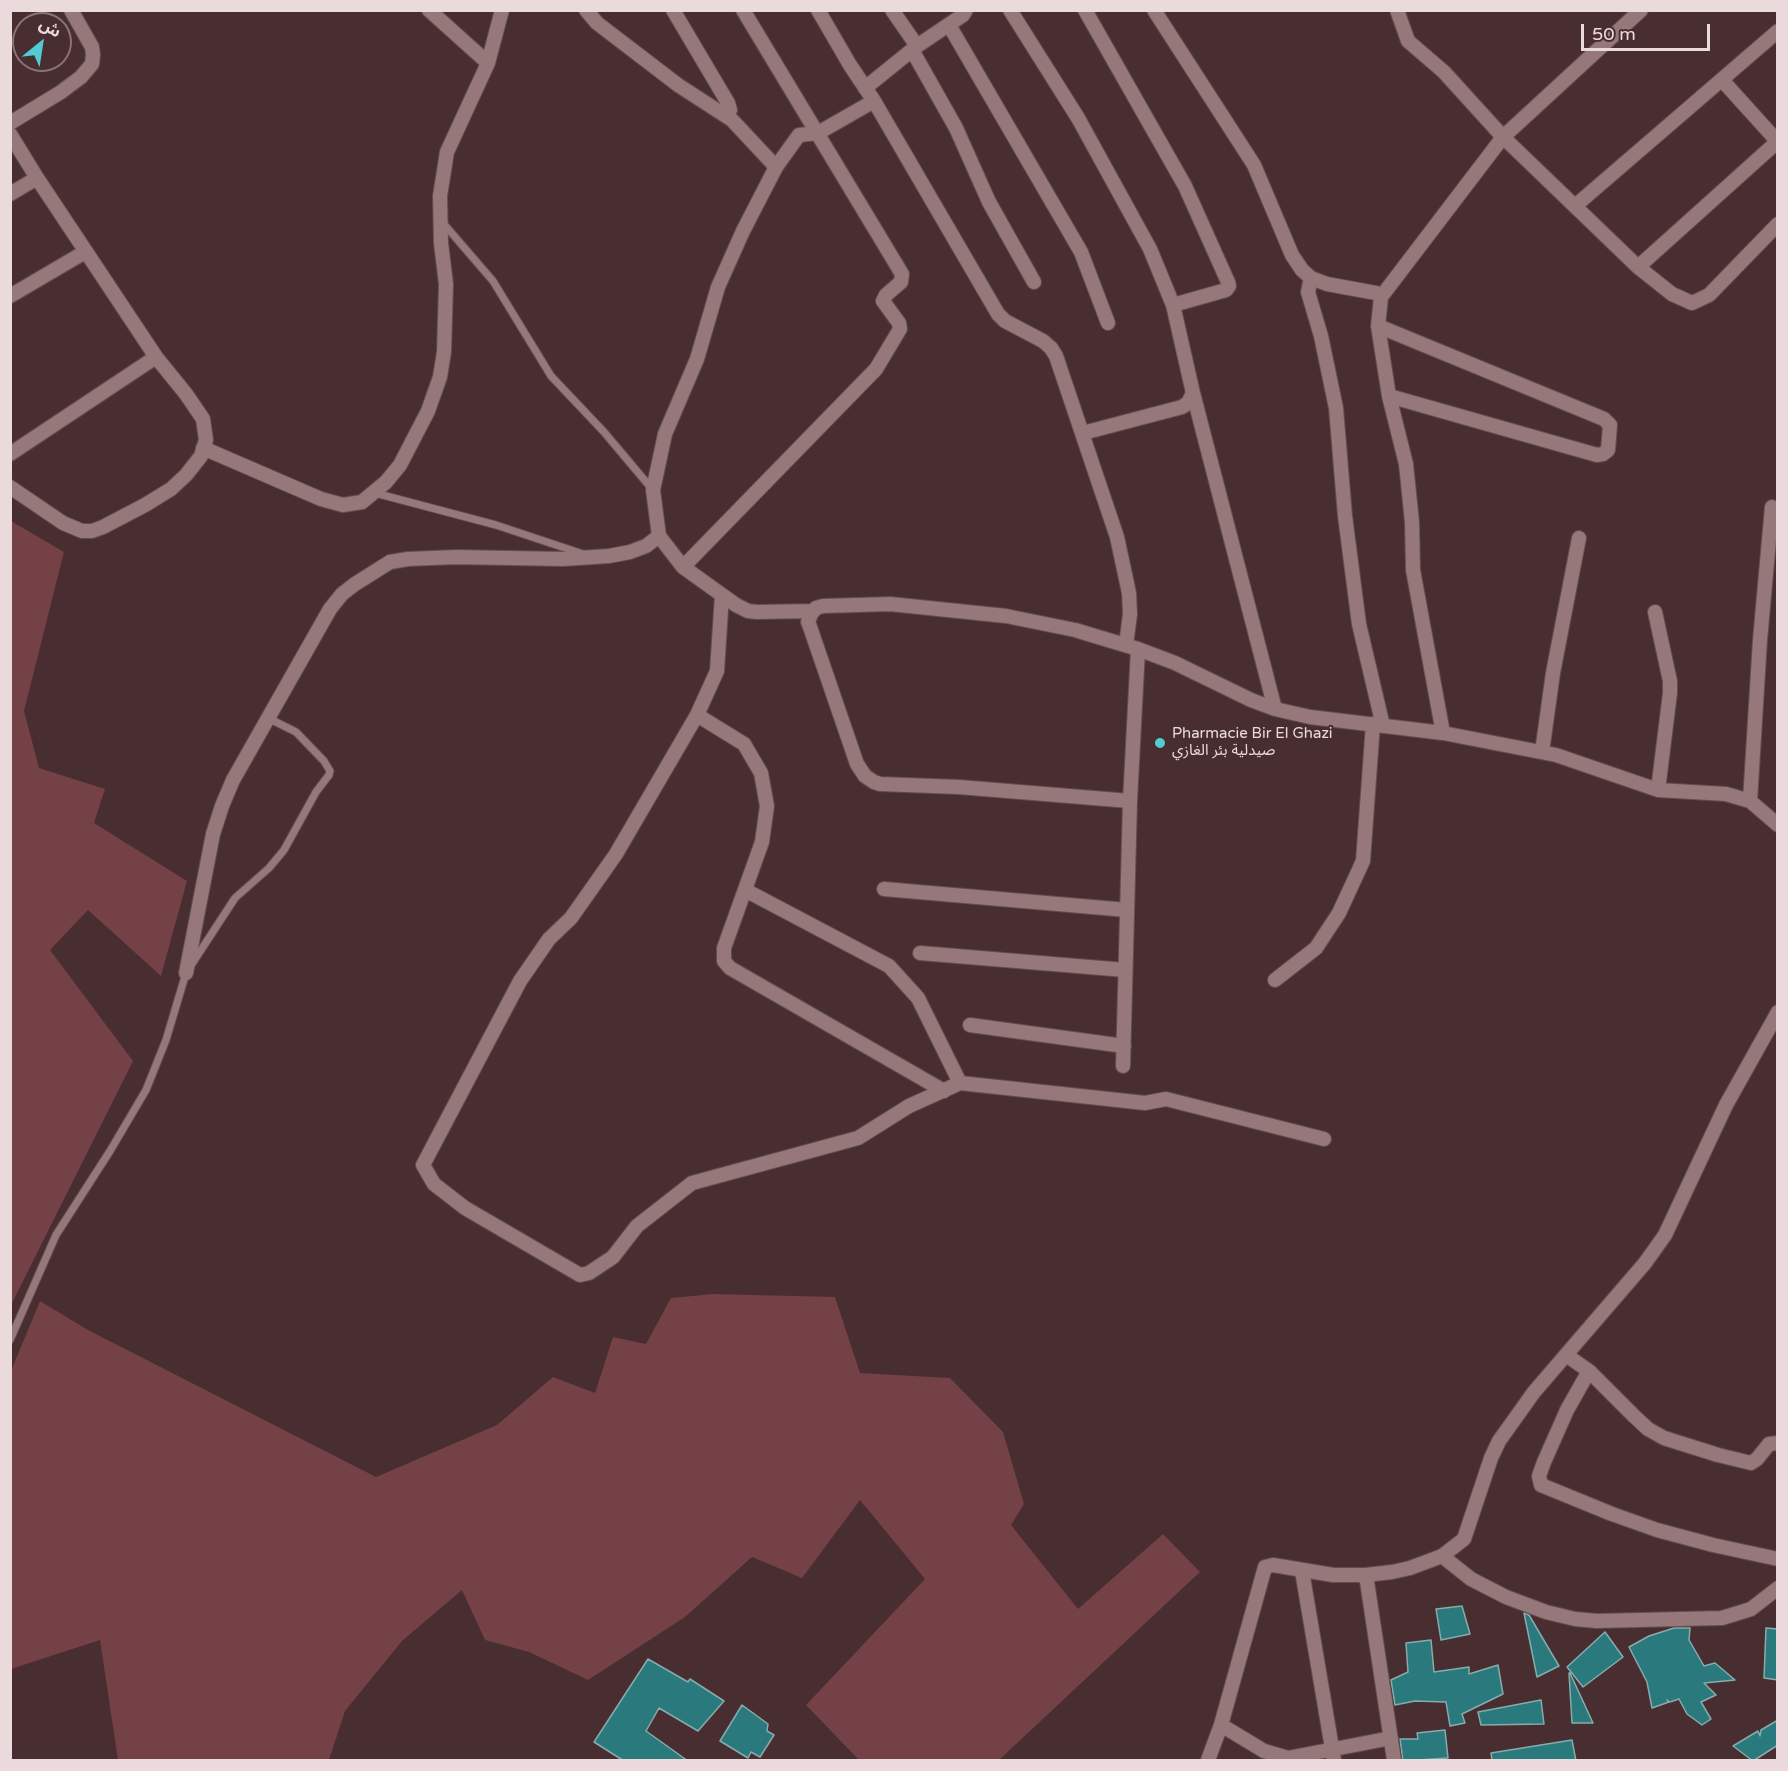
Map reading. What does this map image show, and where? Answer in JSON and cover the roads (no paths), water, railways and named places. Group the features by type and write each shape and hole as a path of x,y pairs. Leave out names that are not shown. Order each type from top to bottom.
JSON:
{"street":[{"path":"10,123 61,92 81,77 92,64 92,47 71,10"},
{"path":"429,10 488,63"},
{"path":"203,448 333,504 362,502 387,482 400,465 428,411 440,377 446,321 446,284 440,196 447,152 488,63 502,10"},
{"path":"585,10 597,23 669,78 725,115 776,167"},
{"path":"673,10 728,103 730,110 725,115"},
{"path":"683,567 876,369 900,329 899,323 884,301 886,295 901,282 902,274 743,10"},
{"path":"818,10 998,314 1051,348 1056,356 1117,537 1129,593 1132,647 1123,1066"},
{"path":"892,10 915,48 956,128 988,202 1034,282"},
{"path":"865,87 915,48 963,15 966,10"},
{"path":"1010,10 1083,128 1150,249 1173,305 1193,393 1275,709"},
{"path":"1085,10 1185,186 1228,282 1229,286 1226,290 1173,305"},
{"path":"1154,10 1254,165 1292,255 1302,270 1311,278 1327,284 1376,293 1381,297"},
{"path":"1397,10 1408,41 1444,72 1503,137 1638,267 1672,294 1692,303 1709,295 1778,224"},
{"path":"1443,733 1413,570 1412,513 1406,464 1389,396 1378,326 1381,297 1503,137 1641,10"},
{"path":"949,25 1081,252 1108,322"},
{"path":"1575,206 1778,31"},
{"path":"1638,267 1777,142 1722,80"},
{"path":"874,102 818,133 800,135 776,167 718,287 697,359 665,435 653,490 659,536 683,567 747,611 813,610 824,606 890,604 1006,616 1075,630 1175,663 1251,700 1275,709 1310,717 1443,733 1542,752 1574,760 1602,772 1658,790 1726,794 1750,801 1777,824"},
{"path":"10,134 85,252 156,357 203,419 206,440 201,456 171,489 134,511 92,531 82,531 63,523 10,487"},
{"path":"10,194 37,178"},
{"path":"10,296 85,252"},
{"path":"1275,980 1316,948 1339,913 1364,861 1378,725 1359,624 1345,516 1336,408 1321,336 1308,292 1311,278"},
{"path":"1378,326 1604,419 1610,425 1608,450 1604,454 1597,455 1389,396"},
{"path":"10,454 156,357"},
{"path":"1083,433 1182,407 1188,403 1193,393"},
{"path":"1750,801 1760,640 1775,504"},
{"path":"186,973 213,834 222,806 233,780 270,719 330,609 342,594 390,562 456,557 563,559 591,557 630,552 646,546 659,536"},
{"path":"1542,752 1553,673 1579,538"},
{"path":"722,595 717,671 697,715 616,854 571,918 549,939 520,981 423,1165 434,1184 465,1208 580,1275 589,1273 613,1257 637,1226 692,1184 858,1138 909,1106 960,1083 1145,1103 1166,1099 1324,1139"},
{"path":"813,610 808,622 857,764 874,782 1130,801"},
{"path":"1655,612 1670,681 1670,699 1658,790"},
{"path":"697,715 744,744 761,773 767,806 762,842 724,948 724,961 729,968 944,1091"},
{"path":"884,889 1127,909"},
{"path":"745,890 889,966 918,998 960,1083"},
{"path":"920,953 1125,970"},
{"path":"1208,1761 1221,1725 1264,1569 1273,1565 1319,1574 1366,1575 1410,1568 1442,1556 1458,1546 1467,1533 1491,1458 1499,1441 1534,1392 1645,1263 1665,1235 1726,1105 1778,1012"},
{"path":"970,1025 1124,1046"},
{"path":"1566,1355 1589,1371 1634,1416 1664,1438 1751,1463 1757,1460 1769,1444 1778,1443"},
{"path":"1589,1371 1567,1410 1544,1462 1539,1476 1541,1485 1658,1530 1778,1559"},
{"path":"1442,1556 1471,1579 1506,1597 1546,1612 1575,1619 1597,1621 1722,1618 1751,1609 1778,1588"},
{"path":"1302,1571 1333,1755"},
{"path":"1366,1575 1394,1761"},
{"path":"1221,1725 1264,1751 1287,1758 1333,1755 1391,1738"}],"lane":[{"path":"440,219 493,281 549,374 604,432 653,490"},
{"path":"373,492 514,530 591,557"},
{"path":"10,1340 56,1235 146,1090 166,1040 186,973 235,898 269,868 284,850 316,792 329,775 330,771 324,761 296,732 270,719"}],"place":[{"name":"Pharmacie Bir El Ghazi صيدلية بئر الغازي","path":"1160,743"}]}
